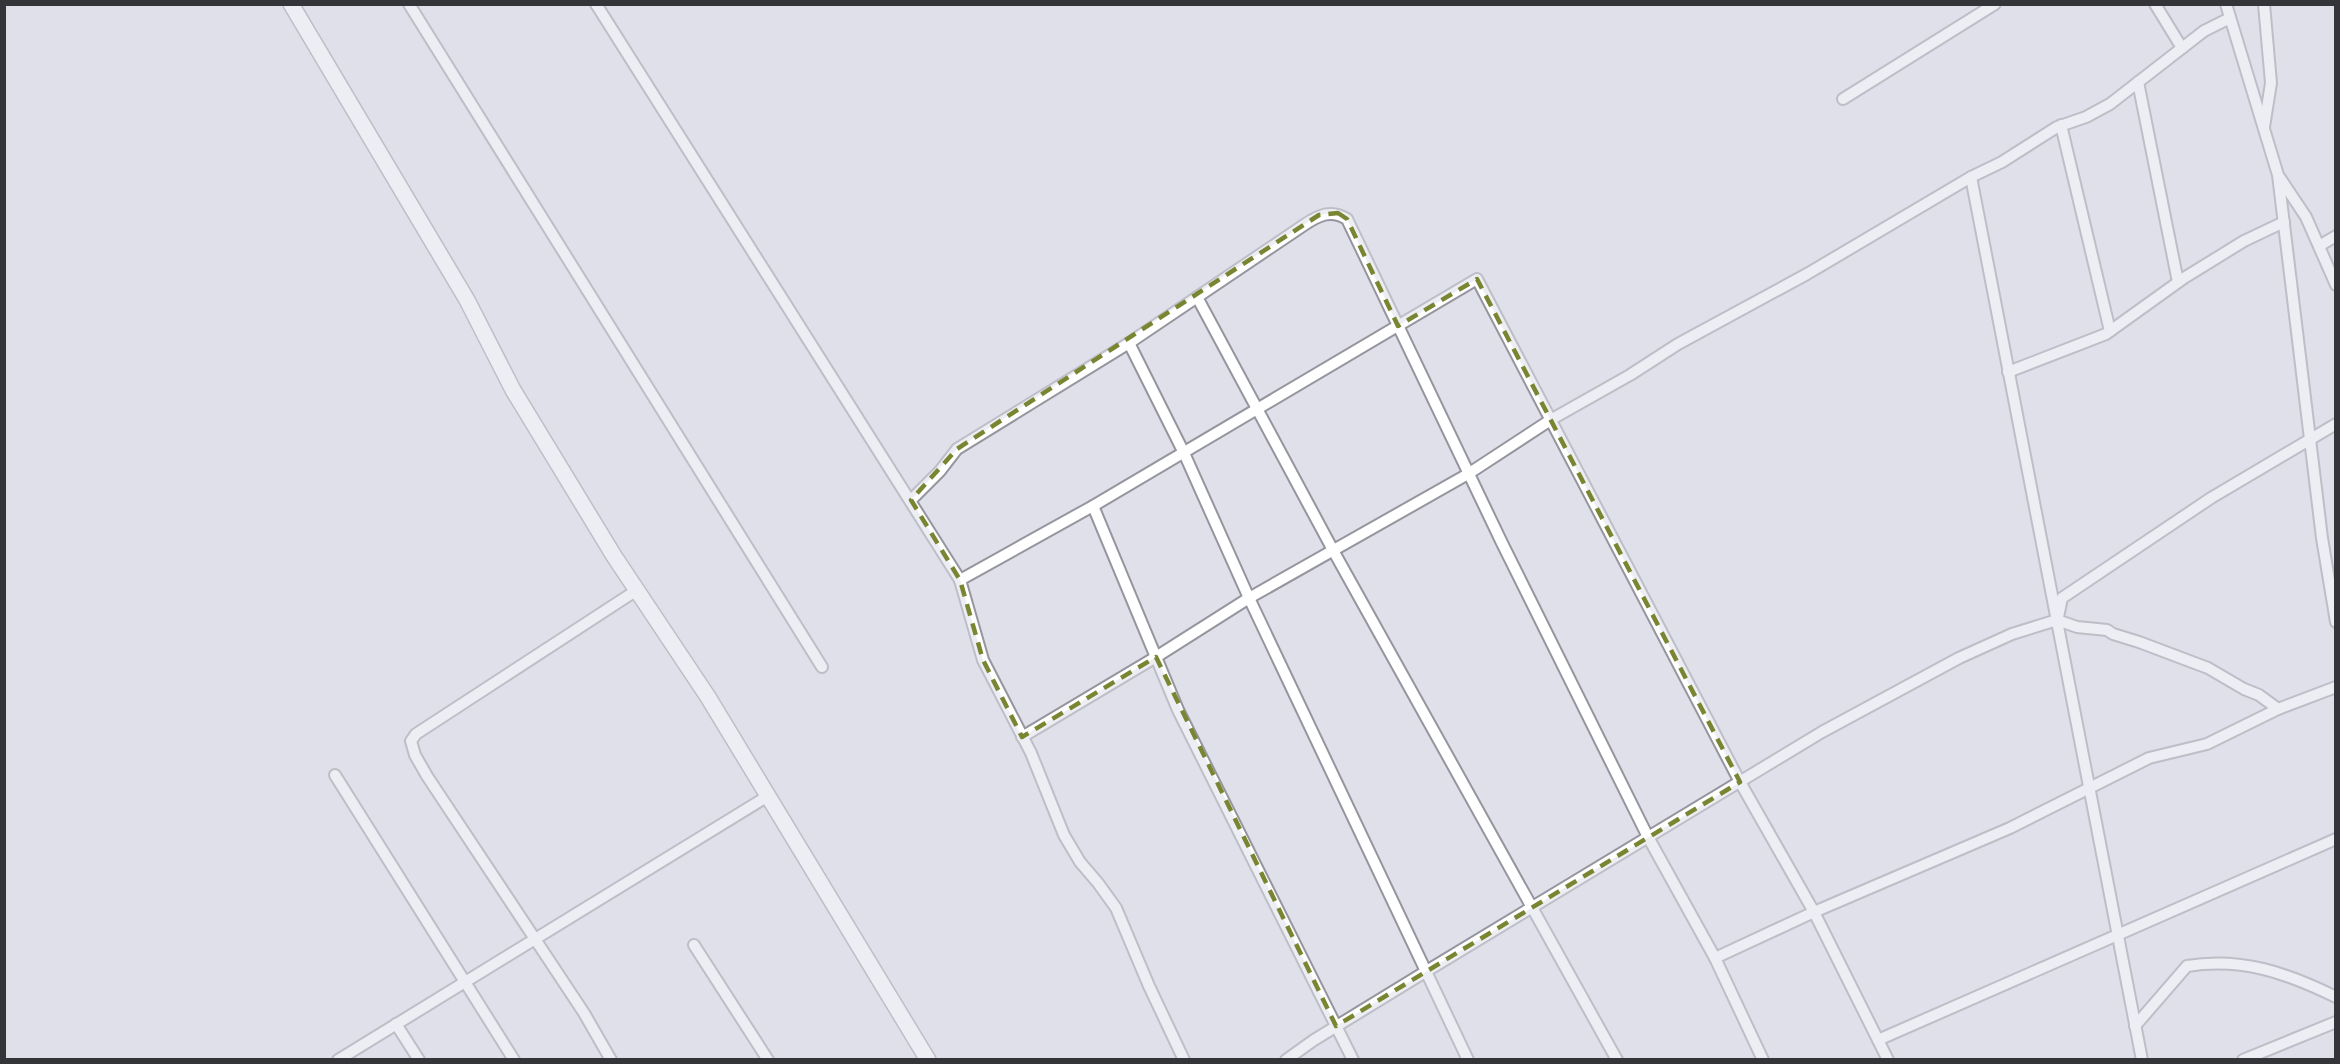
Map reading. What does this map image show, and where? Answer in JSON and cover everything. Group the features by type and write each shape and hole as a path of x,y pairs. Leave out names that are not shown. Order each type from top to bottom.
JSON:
{"street":[{"path":"291,4 467,300 513,390 637,590 708,697 928,1059"},
{"path":"409,4 822,667"},
{"path":"596,4 960,580 983,660 1031,753 1064,835 1080,862 1116,908 1149,986 1184,1059"},
{"path":"1843,99 1995,4"},
{"path":"2155,4 2182,48"},
{"path":"2226,4 2278,175 2322,538 2336,622"},
{"path":"2263,131 2271,83 2264,4"},
{"path":"1022,736 1156,657 1249,598 1334,552 1468,474 1552,419 1630,375 1678,344 1807,274 1971,177 2002,162 2061,125 2086,117 2110,104 2204,31 2230,18"},
{"path":"2138,82 2178,282"},
{"path":"2061,125 2110,331"},
{"path":"2278,175 2306,217 2336,285"},
{"path":"1971,177 2142,1059"},
{"path":"911,500 940,471 957,449 1129,343 1319,215 1338,213 1347,219 1468,474 1648,837 1715,958 1763,1059"},
{"path":"2008,372 2052,354 2075,348 2110,331 2178,282 2244,241 2284,222"},
{"path":"2319,246 2336,236"},
{"path":"960,580 1093,506 1477,279 1740,782 1814,912 1888,1059"},
{"path":"1197,297 1334,552 1617,1059"},
{"path":"1129,343 1184,453 1249,598 1468,1059"},
{"path":"2057,620 2062,598 2211,498 2336,424"},
{"path":"1093,506 1178,710 1353,1059"},
{"path":"611,1059 584,1013 427,776 415,755 411,741 416,734 637,590"},
{"path":"1287,1059 1336,1026 1822,732 1959,658 2012,634 2057,620 2077,627 2107,630 2208,669 2259,695 2278,709"},
{"path":"1715,958 1814,912 2010,828 2149,758 2206,744 2278,709 2336,687"},
{"path":"335,776 514,1059"},
{"path":"338,1059 768,796"},
{"path":"1878,1040 2117,933 2336,839"},
{"path":"694,945 768,1059"},
{"path":"2135,1026 2177,976 2187,966 2197,964 2256,966 2298,979 2336,997"},
{"path":"2242,1059 2336,1022"},
{"path":"396,1024 419,1059"}],"highlighted area":[{"path":"1338,213 1347,219 1398,326 1477,279 1740,782 1336,1026 1156,657 1022,737 983,660 960,580 911,500 957,449 1319,215"}]}
